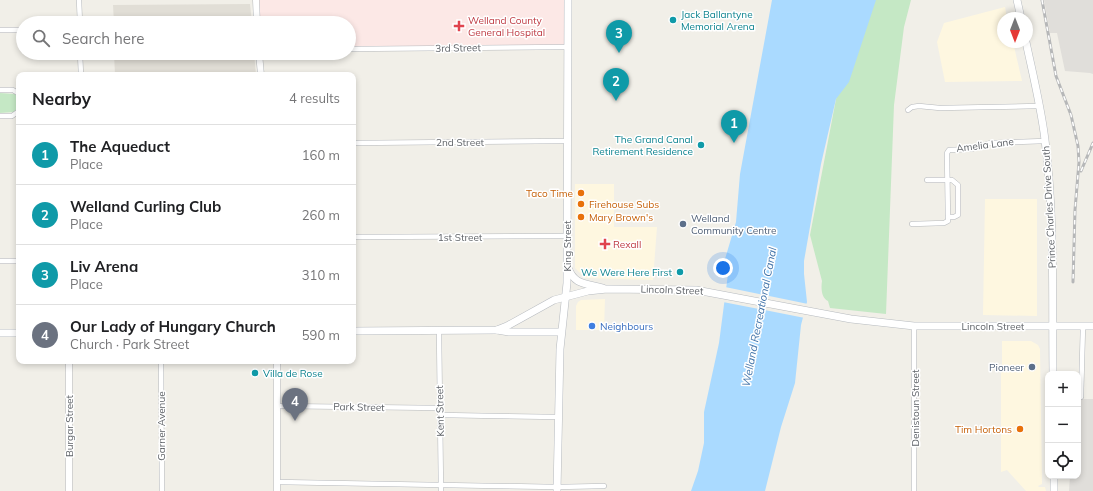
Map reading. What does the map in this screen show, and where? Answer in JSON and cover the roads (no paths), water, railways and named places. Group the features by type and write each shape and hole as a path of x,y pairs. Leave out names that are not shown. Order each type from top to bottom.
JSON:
{"main road":[{"name":"King Street","path":"557,489 560,349 568,266 568,0"},
{"path":"1017,0 1019,12"},
{"name":"Prince Charles Drive South","path":"1027,48 1045,141 1049,188 1052,235 1053,371"},
{"path":"568,266 572,276 579,282 607,289"},
{"name":"Lincoln Street","path":"356,331 497,330 554,300 588,291 607,289 679,289 718,293 862,321 914,326 1093,326"},
{"path":"497,330 509,332 562,332"},
{"path":"0,333 16,333"},
{"path":"1054,479 1054,491"}],"street":[{"path":"79,0 80,16"},
{"path":"256,0 257,16"},
{"path":"0,30 16,30"},
{"name":"3rd Street","path":"356,49 568,47"},
{"path":"80,60 81,72"},
{"path":"260,60 261,72"},
{"path":"0,90 12,90 16,92"},
{"path":"908,110 912,107 919,106 940,108 1039,106"},
{"path":"0,116 12,116 16,113"},
{"name":"Amelia Lane","path":"948,180 947,153 949,150 972,149 990,143 1045,141"},
{"name":"2nd Street","path":"356,143 568,142"},
{"path":"927,180 948,180 957,183 959,189 958,215 948,217"},
{"path":"912,224 945,223 948,221 948,180"},
{"name":"1st Street","path":"356,237 567,236"},
{"path":"0,261 16,261"},
{"name":"Denistoun Street","path":"914,326 914,491"},
{"path":"1081,397 1083,326"},
{"name":"Kent Street","path":"439,330 441,491"},
{"name":"Burgar Street","path":"69,364 70,491"},
{"name":"Garner Avenue","path":"161,364 162,491"},
{"path":"277,364 277,491"},
{"name":"Park Street","path":"277,406 440,408"},
{"path":"440,415 558,417"},
{"path":"277,482 557,489 604,486"}],"water":[{"name":"Welland Recreational Canal","path":"772,0 876,0 849,82 836,99 821,164 804,261 807,302 801,325 795,383 781,427 765,491 691,491 698,471 704,443 704,412 719,343 728,274 725,259 736,222 740,174"}],"railway":[{"path":"1042,0 1056,76 1071,115 1078,146 1079,162 1075,210 1073,282"},
{"path":"1081,171 1093,143"}],"place":[{"name":"Jack Ballantyne Memorial Arena","path":"673,20"},
{"name":"Welland County General Hospital","path":"459,26"},
{"name":"Liv Arena","path":"619,53"},
{"name":"Welland Curling Club","path":"616,101"},
{"name":"The Aqueduct","path":"734,143"},
{"name":"The Grand Canal Retirement Residence","path":"701,145"},
{"name":"Taco Time","path":"581,193"},
{"name":"Firehouse Subs","path":"581,204"},
{"name":"Mary Brown's","path":"581,217"},
{"name":"Welland Community Centre","path":"683,224"},
{"name":"Rexall","path":"605,244"},
{"name":"We Were Here First","path":"680,272"},
{"name":"Neighbours","path":"592,326"},
{"name":"Pioneer","path":"1032,367"},
{"name":"Villa de Rose","path":"255,373"},
{"name":"Our Lady of Hungary Church","path":"295,421"},
{"name":"Tim Hortons","path":"1020,429"}]}
